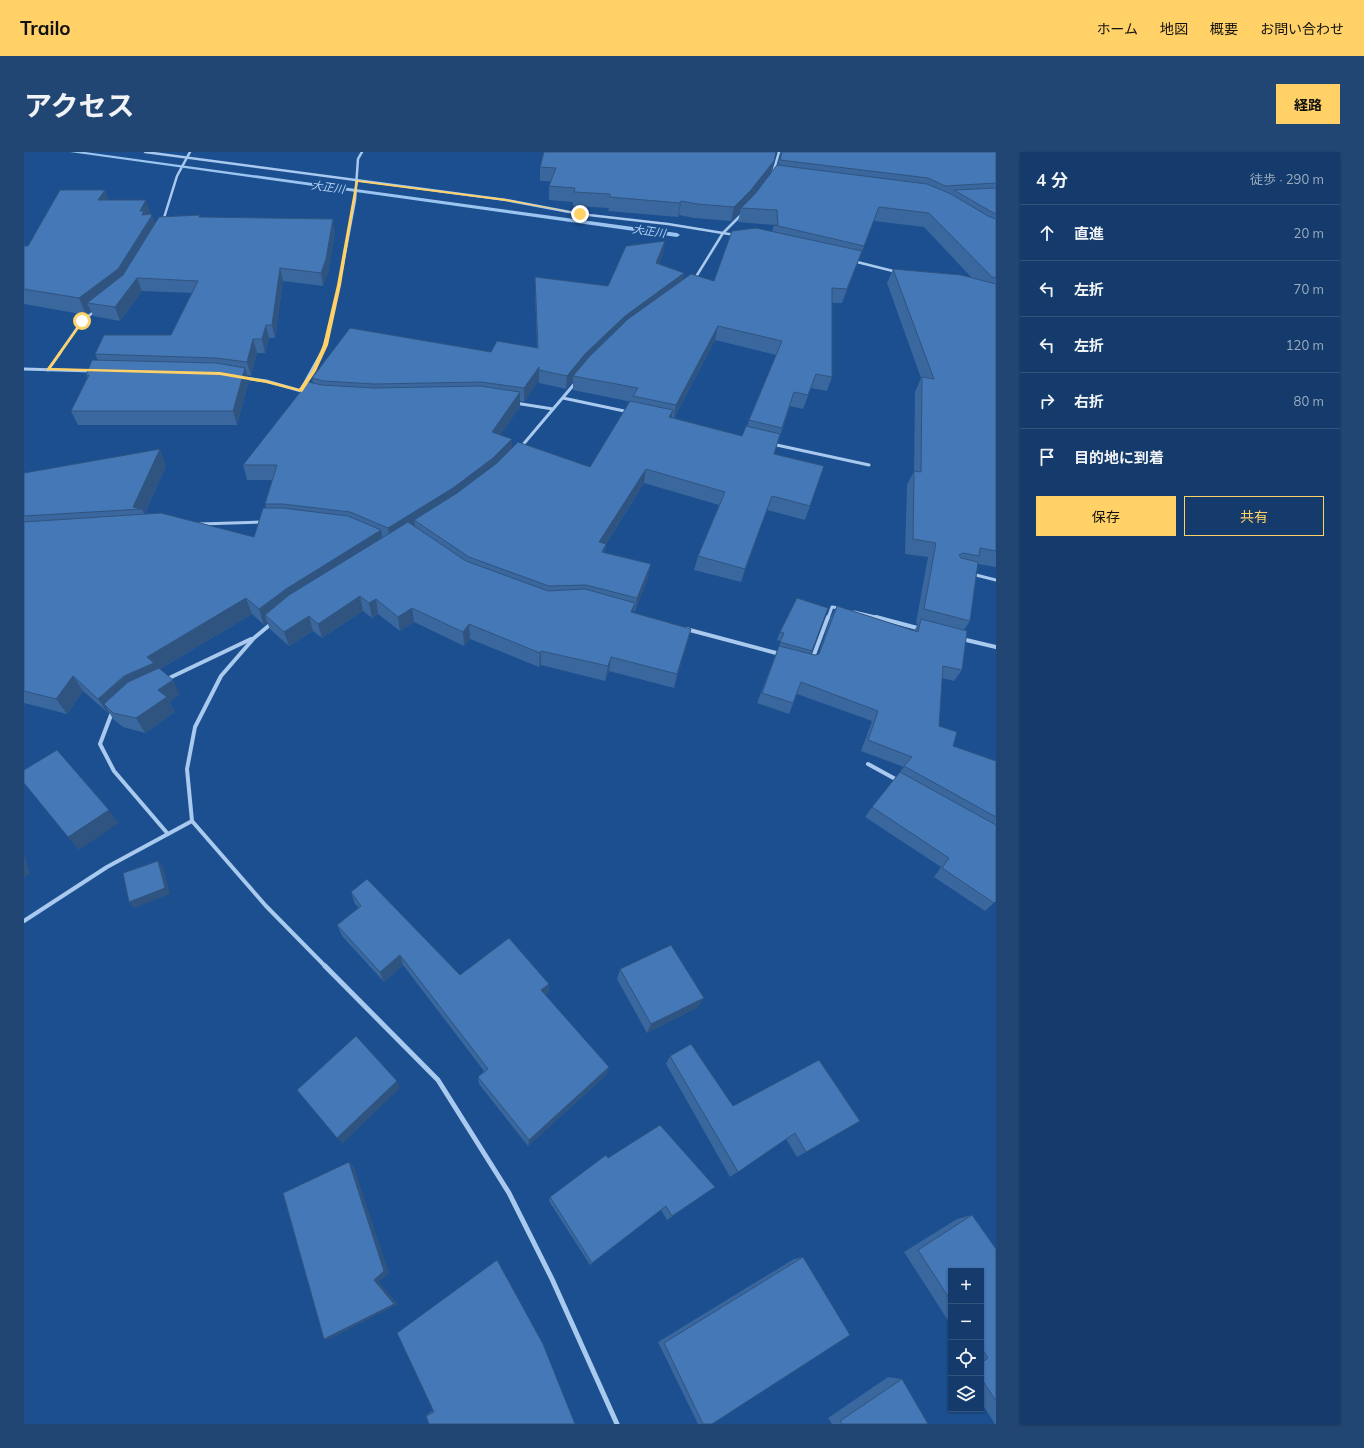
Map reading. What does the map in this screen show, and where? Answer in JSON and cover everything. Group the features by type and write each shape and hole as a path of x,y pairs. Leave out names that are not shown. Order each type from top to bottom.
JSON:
{"street":[{"path":"145,152 506,200 580,214 668,224 738,236"},
{"path":"161,227 178,176 190,152"},
{"path":"339,285 355,200 358,159 362,152"},
{"path":"773,176 780,152"},
{"path":"688,285 694,280 723,233 744,212"},
{"path":"845,259 900,273"},
{"path":"48,370 82,321 99,308"},
{"path":"24,369 95,371"},
{"path":"243,378 266,381 307,392"},
{"path":"518,451 577,380"},
{"path":"563,398 632,413"},
{"path":"510,403 554,409"},
{"path":"769,443 869,465"},
{"path":"195,525 272,522"},
{"path":"968,573 996,580"},
{"path":"811,663 832,607 929,631"},
{"path":"276,620 254,638 221,676 195,727 187,769 192,821 266,906 438,1080 509,1193 552,1279 617,1424"},
{"path":"682,628 788,656"},
{"path":"163,681 254,638"},
{"path":"959,638 996,647"},
{"path":"121,707 111,715 100,744 114,771 168,834"},
{"path":"868,764 902,783"},
{"path":"24,921 107,867 192,821"}],"lane":[{"path":"300,391 314,371 326,345 339,285"}],"building":[{"path":"544,152 776,152 774,161 751,190 734,207 681,201 680,203 610,197 610,194 574,192 575,188 549,186 556,168 540,167"},
{"path":"782,152 996,152 996,183 945,186 928,178 780,160"},
{"path":"777,165 927,184 951,194 988,216 996,219 996,278 992,277 929,213 879,207 864,246 774,225 778,225 777,210 741,208 755,194"},
{"path":"996,188 996,214 954,190"},
{"path":"60,190 105,190 98,200 146,200 140,211 144,211 142,215 152,214 118,269 79,298 24,289 24,246 28,246"},
{"path":"200,215 199,217 333,219 326,259 321,273 280,268 272,325 266,325 262,339 253,339 247,362 216,358 95,354 104,335 171,335 198,281 137,278 115,307 87,303 123,275 159,217"},
{"path":"756,228 862,251 847,289 832,288 832,377 816,374 808,395 794,392 782,428 749,420 782,341 718,326 676,405 633,396 638,388 573,376 589,357 628,319 691,274 714,281 732,231"},
{"path":"665,241 656,263 684,273 625,316 585,354 567,376 539,370 539,367 524,388 481,382 374,384 323,381 312,378 350,328 491,352 497,341 538,348 535,277 608,286 626,246"},
{"path":"893,269 961,275 996,284 996,551 980,548 979,556 963,553 959,555 961,558 978,562 970,621 924,609 936,543 913,539 914,471 921,472 922,377 934,379"},
{"path":"92,360 216,363 245,368 233,411 71,411 89,375 86,375"},
{"path":"308,382 322,385 374,388 480,386 520,392 492,432 512,439 493,458 453,488 388,528 350,512 283,504 265,504 277,465 243,465"},
{"path":"630,401 673,410 669,417 742,436 746,426 780,434 774,454 824,466 810,506 772,496 745,569 698,556 725,492 646,469 599,542 606,544 602,552 651,564 637,598 586,585 549,586 469,557 414,520 457,493 497,463 518,442 590,467"},
{"path":"160,449 133,507 142,509 24,516 24,473"},
{"path":"263,508 282,508 348,516 381,530 286,589 259,609 246,598 147,657 154,663 124,676 98,699 73,676 56,699 24,691 24,522 161,513 254,537"},
{"path":"408,522 466,561 548,591 585,589 635,603 631,612 691,629 677,674 611,657 608,666 541,651 540,653 469,624 463,632 412,608 398,617 376,599 369,603 360,596 318,624 309,616 284,632 265,615 289,595"},
{"path":"797,598 828,608 812,651 780,642 784,633 780,632"},
{"path":"837,606 918,632 921,619 967,631 962,670 943,666 939,726 957,732 953,746 996,761 996,817 904,766 912,757 868,740 878,711 801,682 793,703 762,693 779,646 815,655 819,654"},
{"path":"159,668 173,680 158,690 167,697 136,718 113,713 104,704 128,682"},
{"path":"57,750 109,810 68,837 24,783 24,770"},
{"path":"900,772 996,825 996,901 994,903 942,868 949,858 872,807"},
{"path":"158,861 165,888 129,902 123,873"},
{"path":"367,879 460,975 509,938 549,984 541,990 609,1067 529,1140 478,1077 488,1069 400,955 380,972 337,925 361,906 351,892"},
{"path":"671,945 704,998 651,1024 620,969"},
{"path":"356,1036 397,1081 337,1138 297,1090"},
{"path":"691,1044 733,1106 819,1060 860,1121 806,1152 795,1133 738,1172 670,1056"},
{"path":"660,1125 715,1187 672,1216 666,1206 592,1263 550,1197 606,1155 608,1158"},
{"path":"349,1162 384,1271 374,1280 394,1304 324,1339 283,1193"},
{"path":"972,1215 996,1249 996,1401 984,1383 984,1361 988,1358 984,1352 984,1268 948,1268 948,1296 918,1250"},
{"path":"803,1257 850,1335 712,1424 703,1424 664,1343"},
{"path":"497,1260 543,1344 575,1424 429,1424 426,1416 434,1412 397,1333"},
{"path":"902,1379 928,1424 842,1424 840,1421"}],"waterway":[{"name":"大正川","path":"73,152 677,235"}],"route":[{"path":"82,321 48,370 220,374 266,381 300,391 314,371 326,345 355,200 357,180 506,200 580,214"}]}
